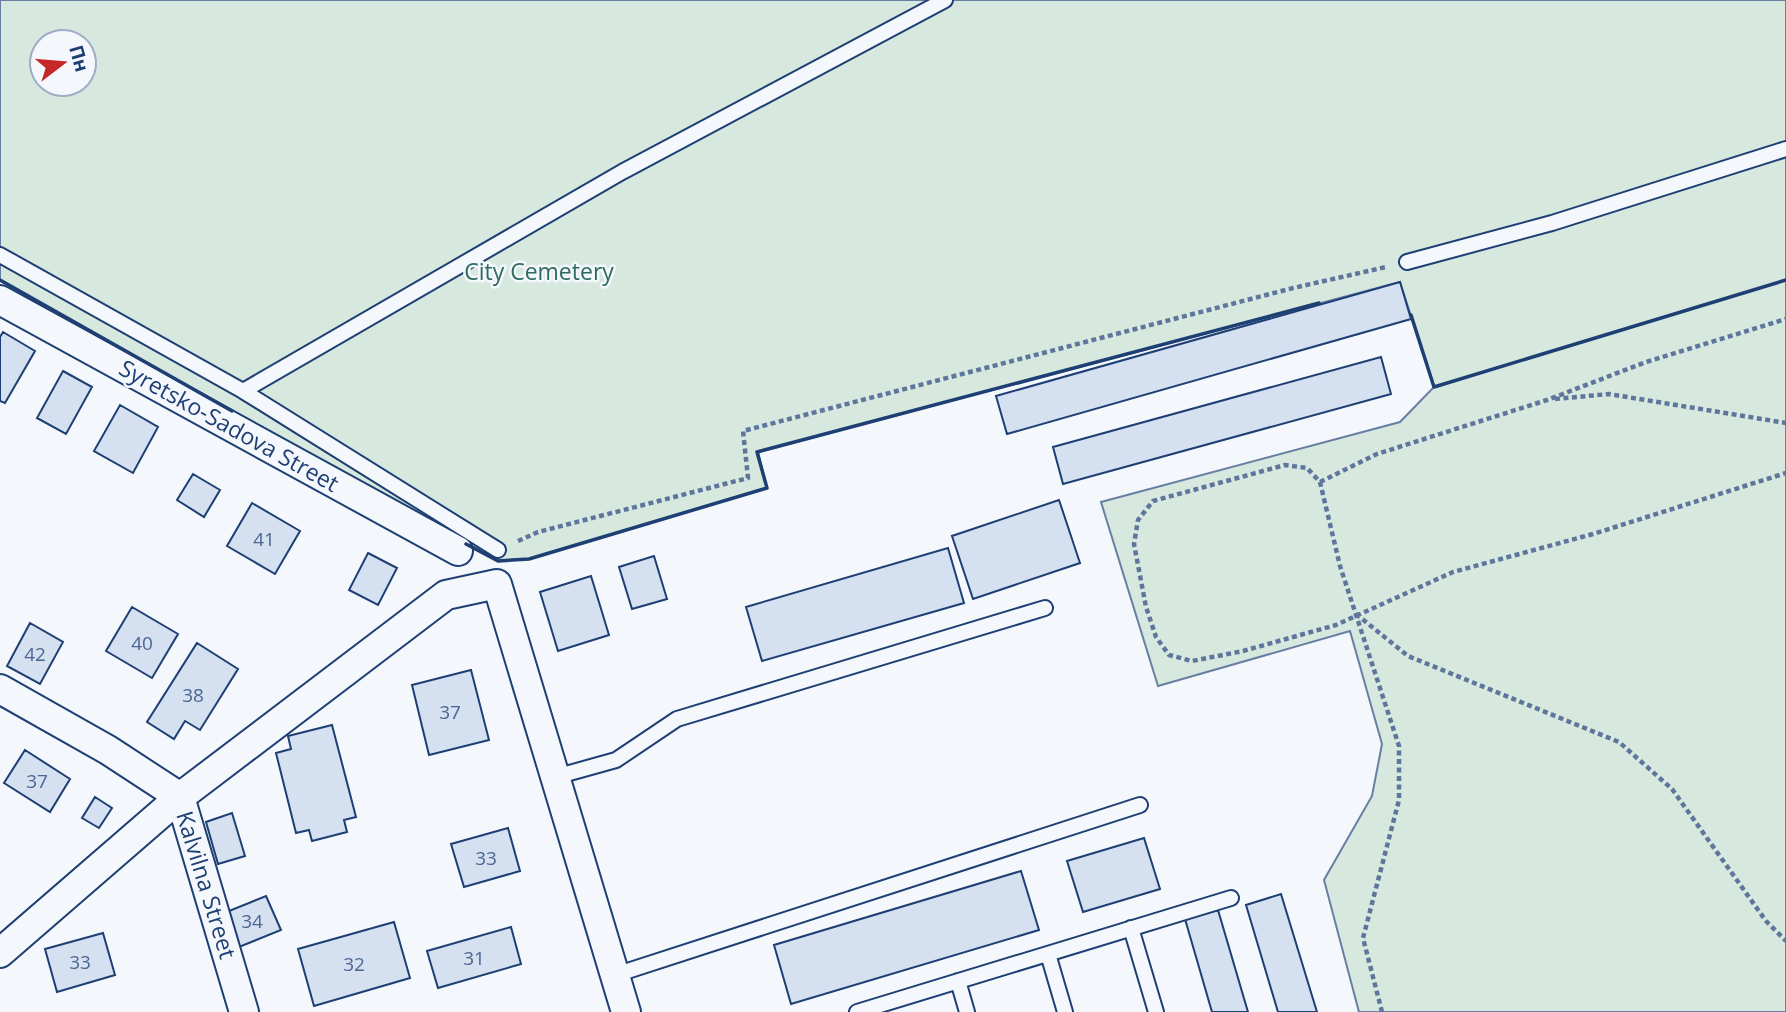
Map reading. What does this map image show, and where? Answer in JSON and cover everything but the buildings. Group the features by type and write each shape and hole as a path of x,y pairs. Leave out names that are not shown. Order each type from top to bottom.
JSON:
{"street":[{"name":"Syretsko-Sadova Street","path":"0,300 458,551"},
{"path":"0,953 180,797 446,595 497,584 626,1012"},
{"name":"Kalvilna Street","path":"0,689 108,750 180,797 244,1012"}],"lane":[{"path":"243,391 622,172 945,0"},
{"path":"1407,262 1552,223 1786,149"},
{"path":"0,255 243,391 498,550"},
{"path":"555,777 616,760 677,719 1045,608"},
{"path":"615,975 1140,805"},
{"path":"861,1011 1231,898"},
{"path":"1131,928 1156,1012"},
{"path":"1048,954 1065,1012"},
{"path":"958,981 967,1012"}],"path":[{"path":"498,550 538,532 748,478 743,431 1293,288 1407,262"},
{"path":"1320,482 1377,454 1548,400 1646,362 1786,319"},
{"path":"1548,400 1609,394 1786,423"},
{"path":"1382,1012 1363,938 1399,800 1399,746 1356,614 1340,566 1320,482 1307,468 1285,465 1153,501 1138,520 1134,544 1146,607 1156,637 1169,655 1192,661 1243,651 1336,625 1356,614 1453,572 1593,534 1786,473"},
{"path":"1356,614 1408,656 1619,742 1672,789 1766,921 1786,941"}],"green space":[{"name":"City Cemetery","path":"0,0 1786,0 1786,1012 1359,1012 1324,880 1372,796 1382,744 1350,631 1158,686 1101,502 1400,422 1434,387 1400,282 758,452 767,488 529,559 498,561 0,280"}],"wall":[{"path":"0,280 232,411"},
{"path":"1411,315 1434,387 1786,280"},
{"path":"466,544 498,561 529,559 767,488 757,452 1319,303"}]}
